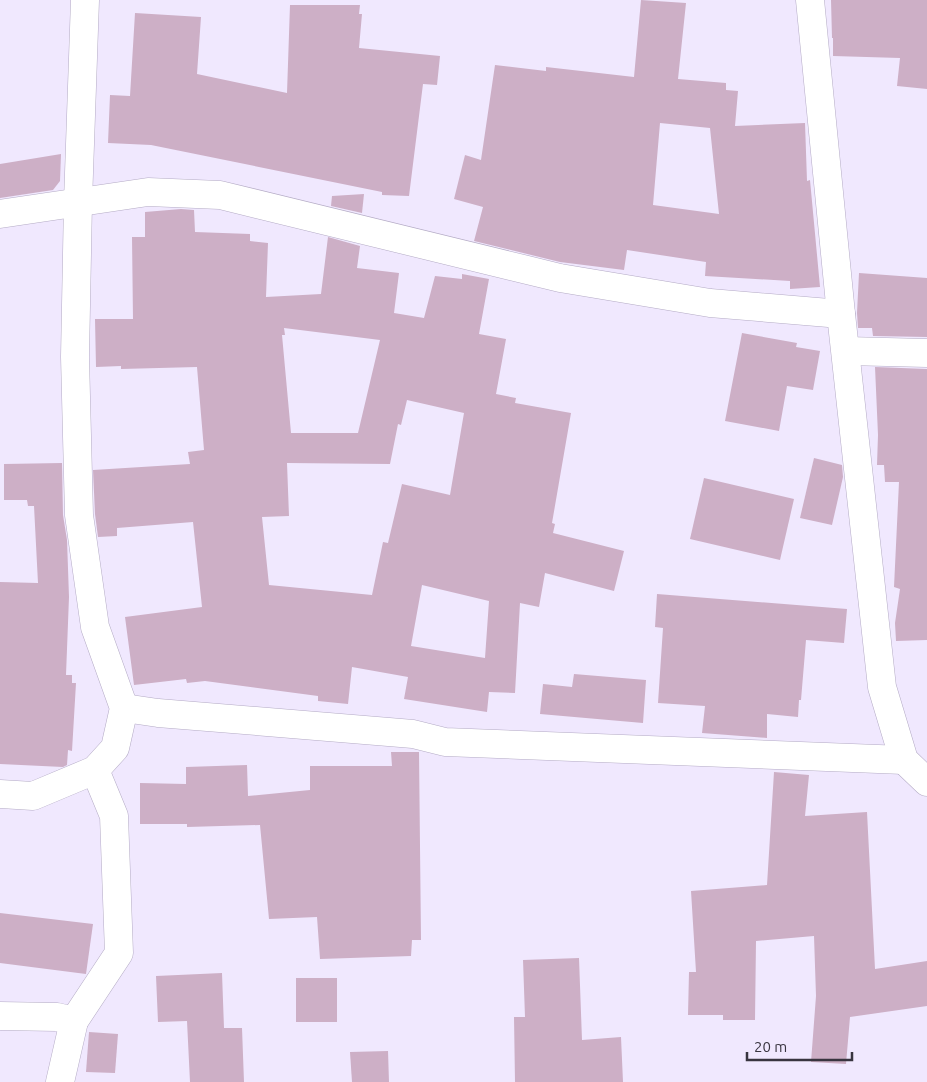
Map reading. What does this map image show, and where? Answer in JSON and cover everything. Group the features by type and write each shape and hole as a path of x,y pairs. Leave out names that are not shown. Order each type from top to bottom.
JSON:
{"street":[{"path":"0,794 33,796 95,770 115,748 124,708 94,627 79,515 75,356 85,0"},
{"path":"810,0 840,314 846,351 882,687 904,760 927,782"},
{"path":"0,214 148,192 220,196 560,278 710,303 840,314"},
{"path":"846,351 927,353"},
{"path":"124,708 158,713 413,734 445,742 904,760"},
{"path":"60,1082 74,1021 119,953 114,816 95,770"},
{"path":"0,1016 56,1017 74,1021"}],"building":[{"path":"641,0 686,3 678,79 726,83 726,90 738,91 735,126 805,123 807,181 810,180 820,287 790,289 790,281 705,276 706,262 627,250 624,270 560,262 474,241 483,207 454,199 465,155 481,160 495,65 546,71 546,67 634,77","holes":["660,123 710,128 719,214 653,205"]},
{"path":"831,0 927,0 927,89 897,86 900,58 833,56"},
{"path":"290,5 360,5 359,14 362,14 359,48 440,56 437,85 423,84 409,196 382,195 382,192 151,145 108,143 110,95 130,96 135,13 201,17 197,74 287,93"},
{"path":"61,154 60,181 53,190 0,198 0,164"},
{"path":"364,194 362,213 331,206 332,196"},
{"path":"181,209 194,210 195,232 250,234 250,241 268,243 266,297 321,294 328,237 360,246 357,268 399,273 394,313 424,318 435,276 462,279 462,274 489,279 479,334 506,339 496,394 516,398 515,403 571,413 552,523 555,524 553,533 624,551 614,591 545,573 539,607 520,603 515,693 489,692 487,712 404,699 408,677 352,667 348,704 318,701 318,696 205,681 187,683 186,679 134,685 125,617 202,607 193,522 117,528 117,536 98,537 93,470 190,464 188,452 204,450 197,367 121,369 121,366 96,367 95,319 133,319 132,237 145,237 145,212","holes":["284,328 380,340 358,433 291,433 282,335 285,335","407,400 464,413 450,495 402,484 388,543 383,542 372,595 269,585 262,517 289,516 287,463 390,464 398,424 401,425","422,585 489,601 485,658 411,646"]},
{"path":"859,273 927,278 927,337 873,336 872,328 858,328"},
{"path":"742,333 797,343 796,347 820,351 813,390 787,386 779,431 725,421"},
{"path":"875,367 927,369 927,640 896,641 895,623 900,589 894,587 899,482 885,482 884,465 877,465 878,435"},
{"path":"814,458 842,465 843,477 832,525 800,518"},
{"path":"62,463 63,515 67,540 69,597 66,675 72,675 72,683 76,683 72,751 68,750 67,765 63,767 0,764 0,582 38,583 34,506 28,506 27,500 4,500 4,464"},
{"path":"704,478 794,499 780,560 690,539"},
{"path":"657,594 847,609 844,643 806,640 798,717 767,714 767,738 702,733 705,706 658,703 663,628 655,627"},
{"path":"574,674 646,680 643,723 540,714 543,684 572,687"},
{"path":"391,752 419,752 421,940 412,940 411,956 320,959 317,917 269,919 260,825 187,827 187,824 140,824 140,783 186,784 186,767 247,765 248,796 310,790 310,766 392,766"},
{"path":"774,772 809,775 805,816 867,812 875,969 927,961 927,1006 850,1017 846,1064 811,1062 816,996 814,936 756,941 755,1020 723,1020 723,1015 688,1015 689,972 696,972 691,891 767,885"},
{"path":"0,913 93,924 86,974 0,963"},
{"path":"579,958 582,1040 621,1037 623,1082 515,1082 514,1017 525,1017 523,960"},
{"path":"222,973 224,1028 242,1028 244,1082 190,1082 187,1021 158,1022 156,976"},
{"path":"296,978 337,978 337,1022 296,1022"},
{"path":"89,1032 118,1034 115,1073 86,1072"},
{"path":"388,1051 389,1082 352,1082 350,1052"}]}
